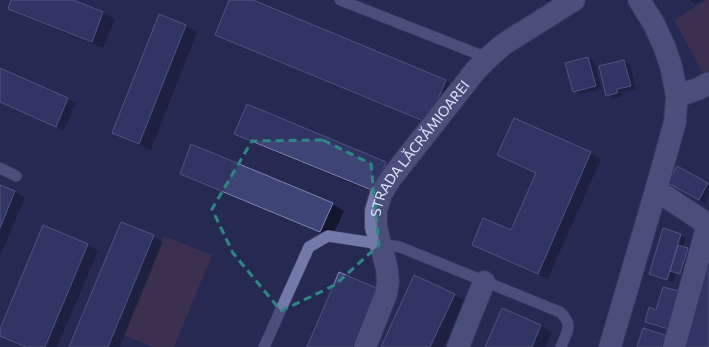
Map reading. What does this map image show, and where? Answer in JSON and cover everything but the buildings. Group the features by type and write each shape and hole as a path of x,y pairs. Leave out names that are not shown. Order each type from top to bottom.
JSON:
{"street":[{"name":"STRADA LĂCRĂMIOAREI","path":"365,347 386,294 388,282 387,269 376,227 376,210 381,194 476,70 504,44 574,0"},
{"path":"610,347 656,190 674,122 677,96 671,66 664,46 654,24 639,0"},
{"path":"677,96 709,84"},
{"path":"656,190 709,225 674,347"},
{"path":"458,347 484,282"}],"lane":[{"path":"340,0 488,58"},
{"path":"0,168 16,176"},
{"path":"264,347 309,247 328,236 400,247 560,312 569,324 561,347"}],"highlighted area":[{"path":"323,140 371,164 379,245 335,285 281,311 233,253 212,209 252,141"}],"shaded area":[{"path":"709,0 709,78 707,80 674,20"},
{"path":"164,236 212,255 174,347 153,347 124,335"}]}
